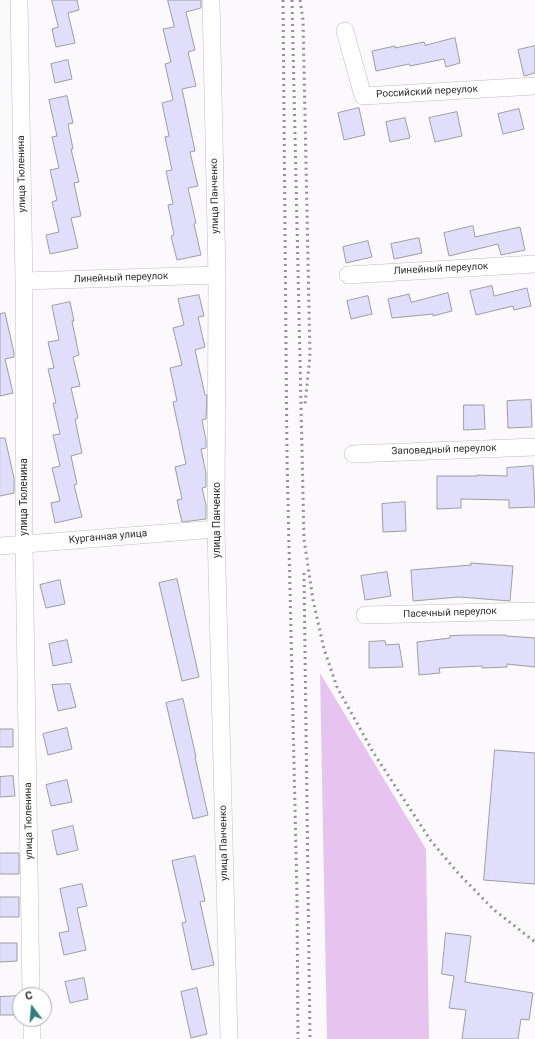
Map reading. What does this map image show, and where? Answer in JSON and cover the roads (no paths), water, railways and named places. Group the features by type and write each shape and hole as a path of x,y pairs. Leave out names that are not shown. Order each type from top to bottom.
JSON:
{"street":[{"name":"улица Тюленина","path":"18,0 24,281 24,544 32,987"},
{"name":"улица Панченко","path":"211,0 217,275 216,529 229,1039"},
{"name":"Российский переулок","path":"345,31 364,96 535,86"},
{"name":"Линейный переулок","path":"348,275 535,264"},
{"name":"Линейный переулок","path":"24,281 217,275"},
{"name":"Заповедный переулок","path":"354,454 535,447"},
{"name":"Курганная улица","path":"0,546 216,529"},
{"name":"Пасечный переулок","path":"365,615 535,611"},
{"path":"32,1027 32,1039"}],"railway":[{"path":"283,0 287,458 297,895 298,1039"},
{"path":"292,0 304,539 313,600 324,649 337,687 373,752 431,841 458,873 493,909 535,942"},
{"path":"300,0 303,20 310,356 305,404"},
{"path":"304,573 310,1039"}]}
